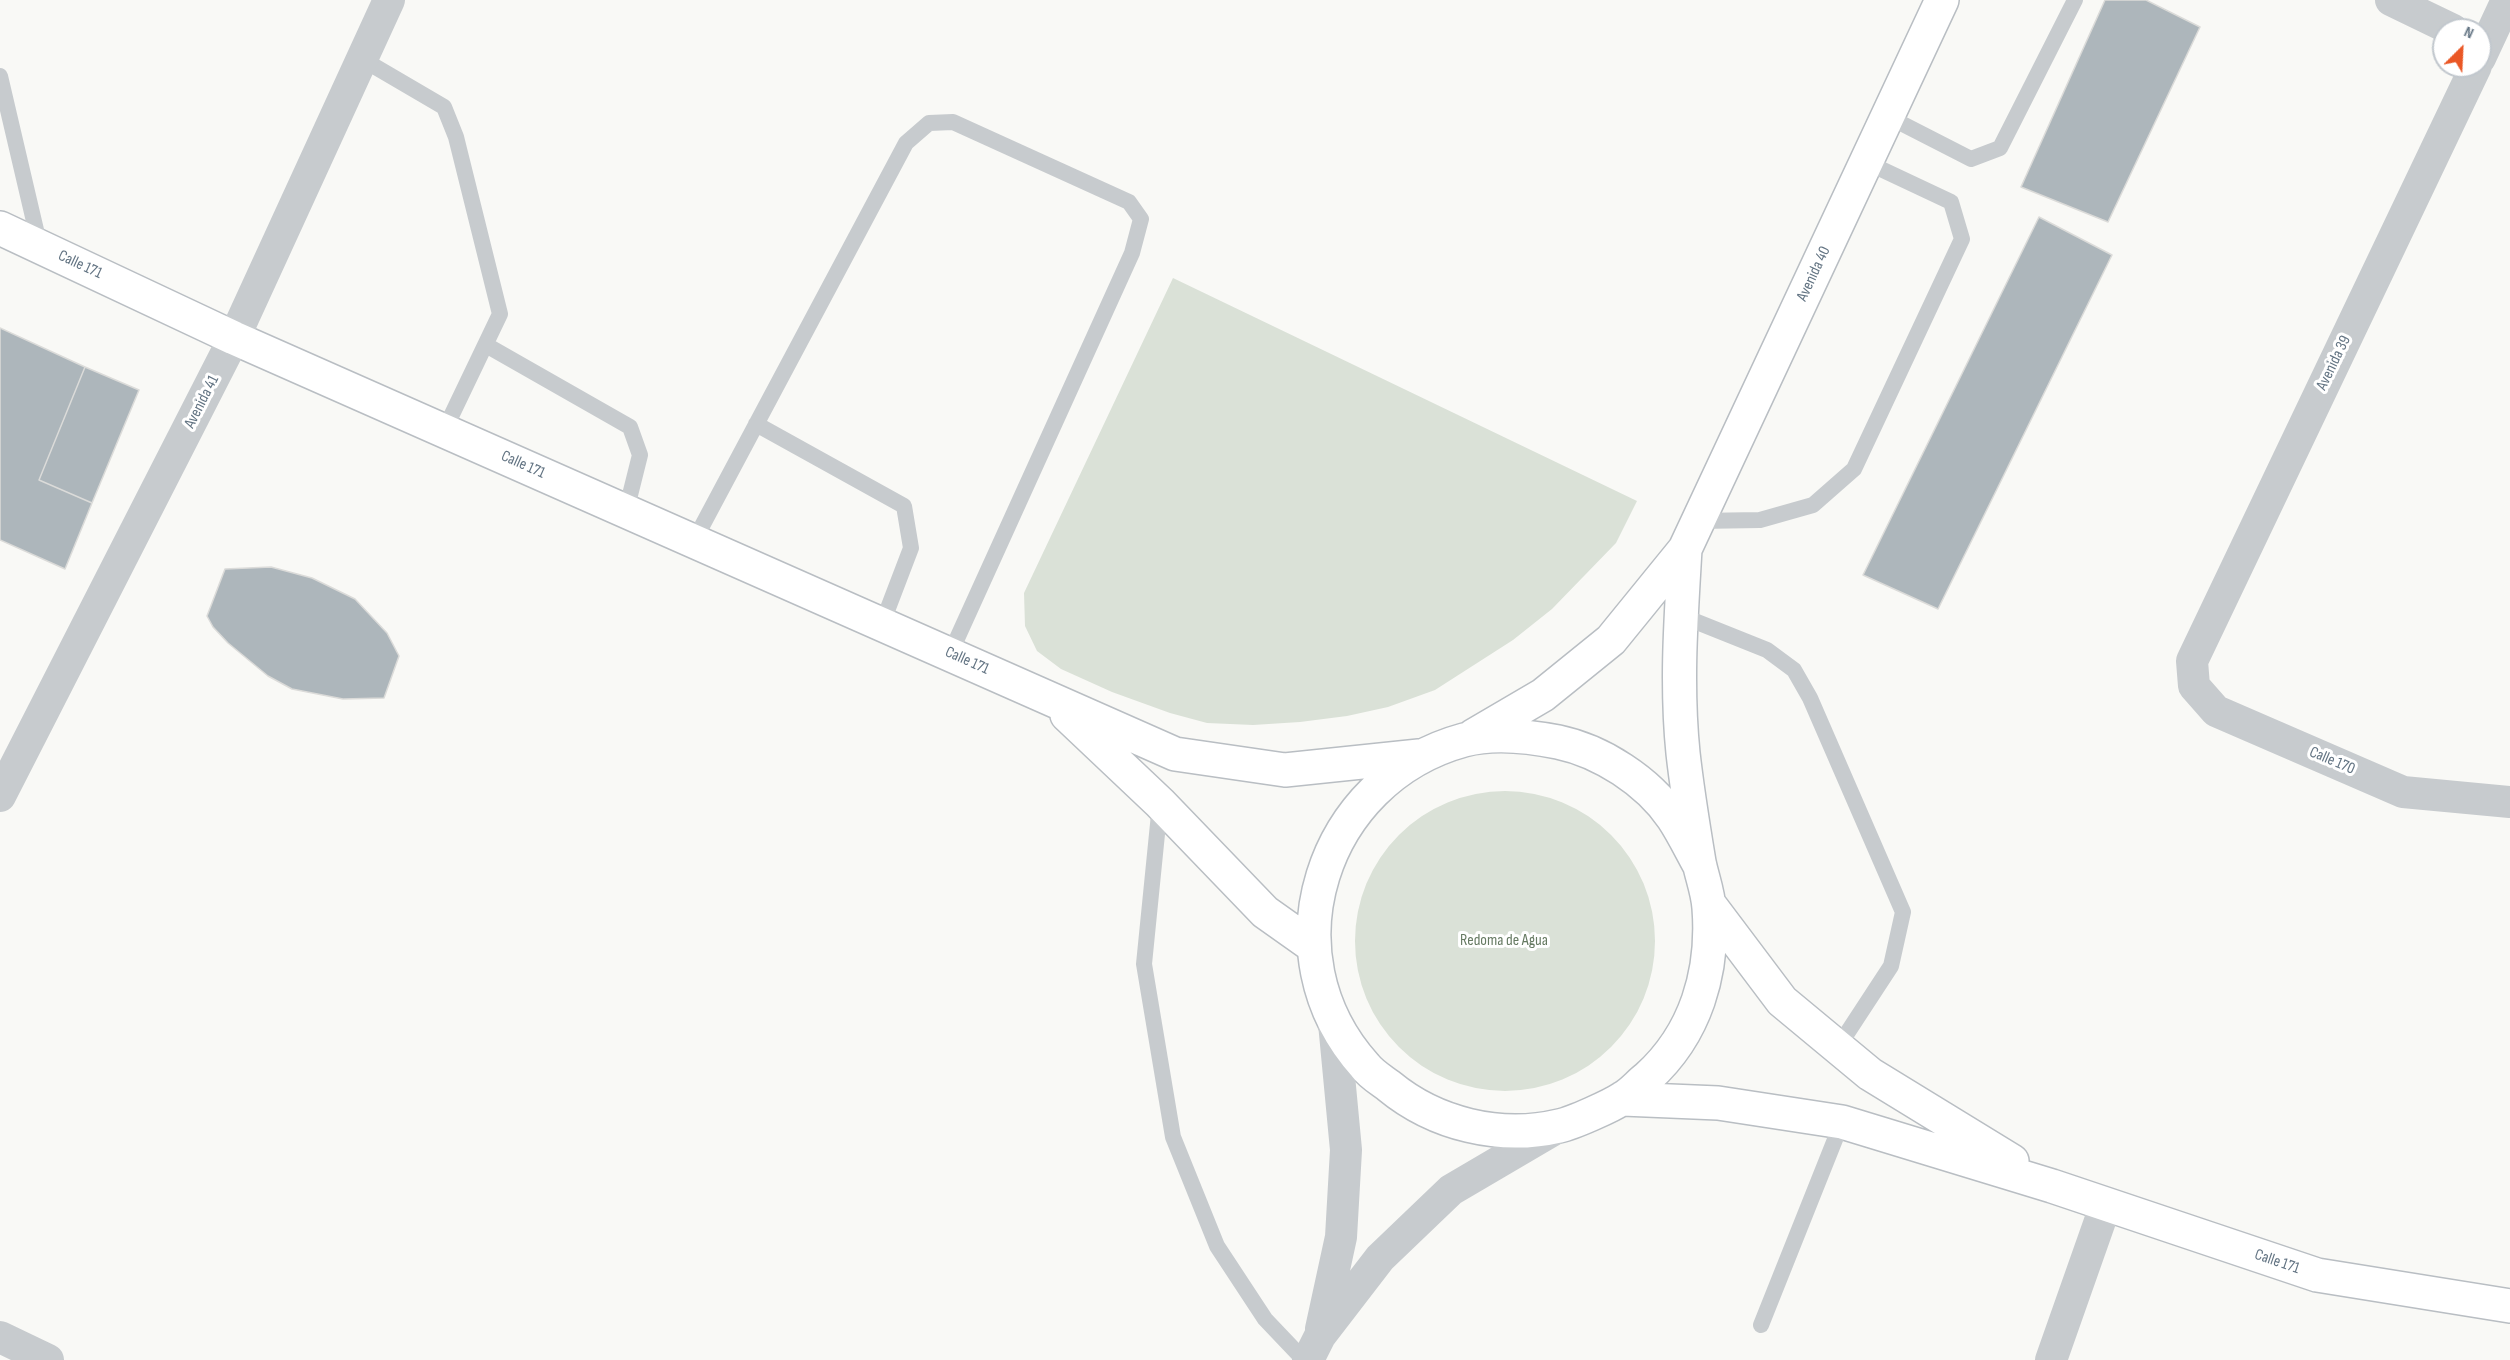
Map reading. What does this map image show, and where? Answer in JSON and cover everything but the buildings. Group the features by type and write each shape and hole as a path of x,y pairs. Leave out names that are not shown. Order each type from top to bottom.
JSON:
{"street":[{"name":"Avenida 41","path":"1,791 234,338 389,0"},
{"name":"Avenida 40","path":"1692,535 1942,0"},
{"path":"2391,0 2432,20"},
{"name":"Avenida 39","path":"2492,29 2507,0"},
{"name":"Avenida 39","path":"2192,661 2468,78"},
{"name":"Calle 171","path":"0,228 234,338 1175,754 1286,770 1421,756"},
{"path":"1311,1352 1380,1258 1451,1190 1560,1126 1623,1099 1665,1061 1695,1014 1710,960 1709,904 1700,866 1683,752 1678,676 1682,616 1692,535"},
{"path":"1560,1126 1507,1132 1455,1123 1406,1101 1365,1067 1334,1023 1320,986 1313,946 1318,889 1339,835 1374,790 1421,756 1467,739 1543,695 1611,640 1692,535"},
{"name":"Calle 170","path":"2192,661 2194,686 2216,711 2403,792 2510,802"},
{"path":"1048,697 1160,803 1265,912 1313,946"},
{"path":"1467,739 1525,736 1581,747 1632,775 1672,816 1700,866"},
{"path":"1709,904 1782,1001 1870,1074 2052,1186"},
{"path":"1311,1352 1341,1237 1346,1150 1334,1023"},
{"path":"1623,1099 1718,1103 1842,1122 2052,1186"},
{"name":"Calle 171","path":"2052,1186 2317,1275 2510,1306"},
{"path":"2051,1360 2106,1204"},
{"path":"0,1337 48,1360"}],"lane":[{"path":"1887,116 1971,159 2000,148 2075,0"},
{"path":"362,59 444,107 456,137 500,314 444,431"},
{"path":"0,76 40,247"},
{"path":"694,541 906,143 929,123 952,122 1129,202 1141,219 1132,253 950,654"},
{"path":"1692,535 1760,520 1813,505 1854,469 1859,459 1962,238 1951,202 1866,162"},
{"path":"486,345 630,427 640,455 626,511"},
{"path":"756,424 904,506 911,548 882,624"},
{"path":"1682,616 1767,650 1794,670 1810,698 1903,912 1891,966 1838,1047"},
{"path":"1160,803 1144,964 1173,1137 1217,1246 1265,1320 1311,1352"},
{"path":"1761,1326 1842,1122"}],"green space":[{"path":"1173,278 1637,501 1616,543 1552,609 1513,640 1435,690 1388,707 1347,716 1300,722 1253,725 1207,723 1170,713 1112,692 1061,669 1037,651 1025,626 1024,593"},
{"name":"Redoma de Agua","path":"1490,791 1520,791 1549,797 1576,808 1600,825 1621,846 1630,857 1644,883 1655,926 1655,956 1649,985 1638,1012 1621,1036 1600,1057 1576,1074 1549,1085 1520,1091 1490,1091 1461,1085 1434,1074 1410,1057 1380,1025 1361,985 1355,956 1355,926 1361,897 1372,870 1389,846 1421,816 1461,797"}]}
